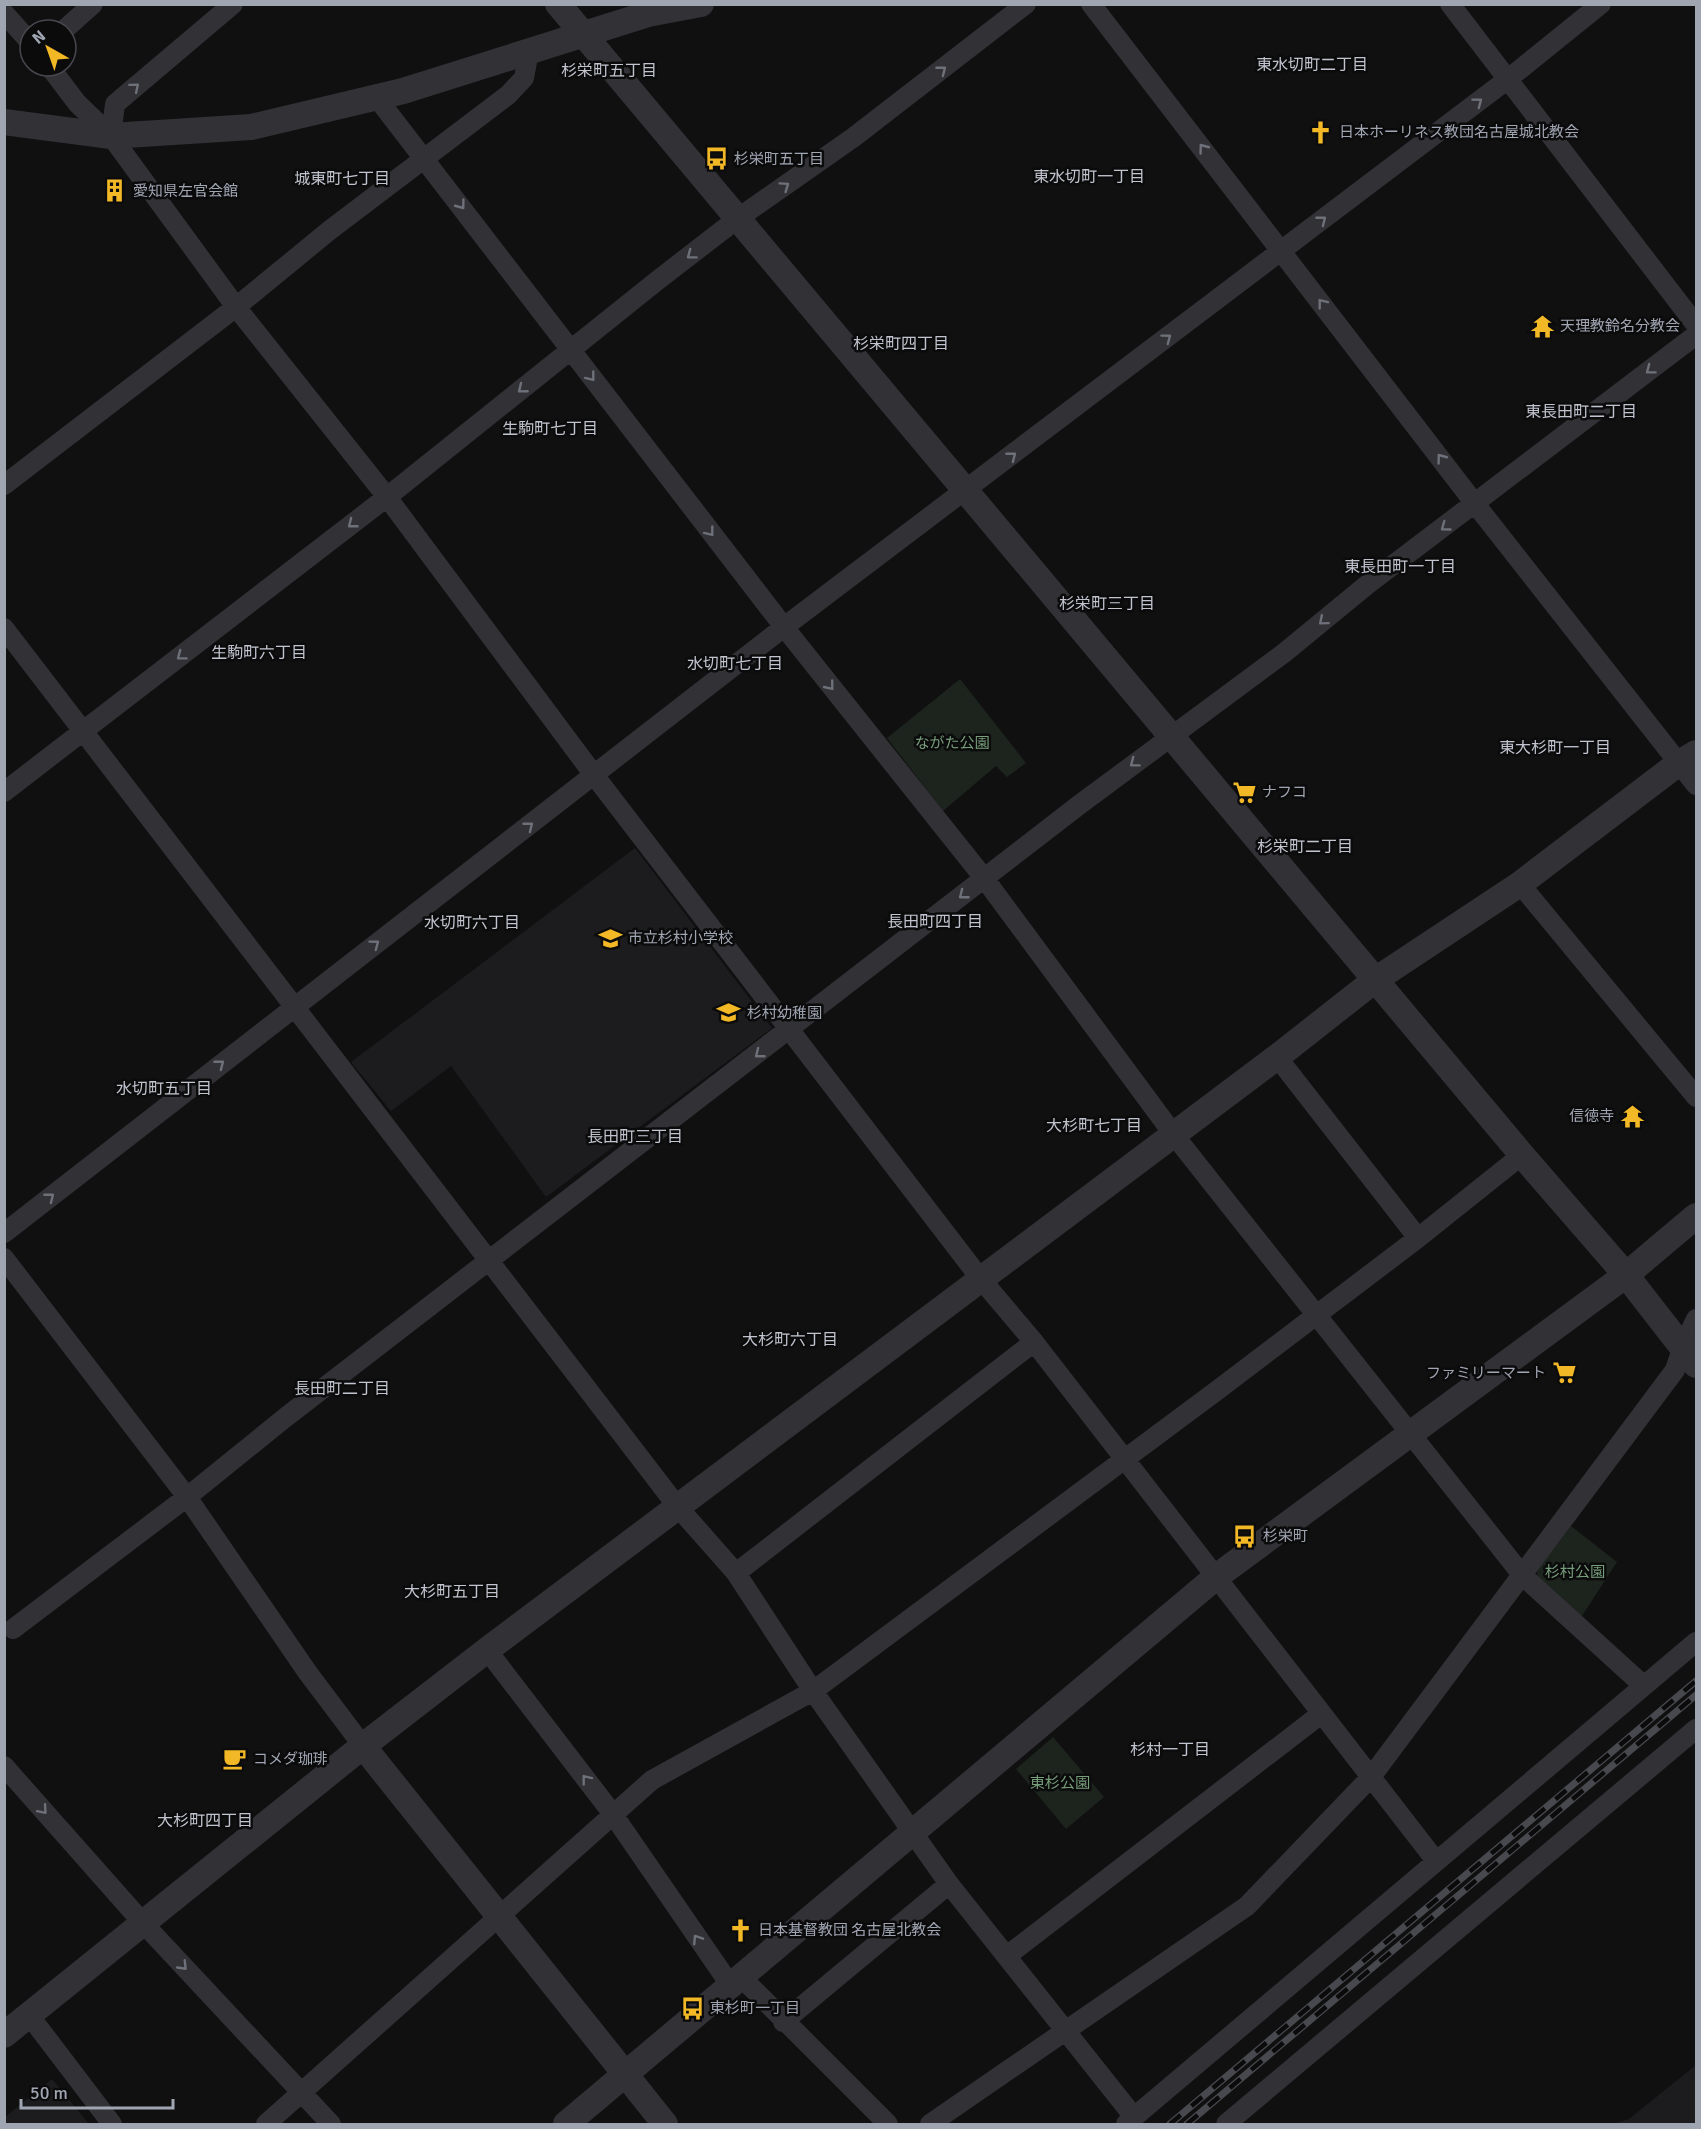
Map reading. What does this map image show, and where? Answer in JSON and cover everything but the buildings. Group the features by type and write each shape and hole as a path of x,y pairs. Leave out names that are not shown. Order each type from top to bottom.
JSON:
{"street":[{"path":"77,18 93,4"},
{"path":"111,136 115,104 232,4"},
{"path":"558,4 1522,1155 1626,1275 1690,1356"},
{"path":"4,122 111,136 251,127 377,98 582,34 651,9 701,4"},
{"path":"4,792 387,496 737,219 854,137 1026,4"},
{"path":"1091,4 1476,505 1688,758 1696,785"},
{"path":"1450,4 1696,326"},
{"path":"4,1233 784,627 966,492 1508,80 1601,4"},
{"path":"4,14 18,29"},
{"path":"4,485 236,307 330,230 508,95 524,78 529,51"},
{"path":"59,78 77,103 111,136 236,307 387,496 594,775 980,1278 1034,1342 1436,1861"},
{"path":"377,98 426,158 570,350 784,627 984,878 1174,1135 1523,1576 1644,1686"},
{"path":"13,1629 188,1497 488,1260 790,1030 984,878 1170,736 1284,653 1368,584 1476,505 1696,335"},
{"path":"4,628 677,1506 736,1573 813,1691 912,1833 949,1884 1008,1955 1130,2121 1696,1642"},
{"path":"4,2035 363,1746 487,1650 980,1278 1174,1135 1375,980 1520,884 1688,758"},
{"path":"1520,884 1696,1097"},
{"path":"1277,1057 1418,1238"},
{"path":"266,2124 652,1780 813,1691 1122,1458 1219,1389 1418,1238 1522,1155"},
{"path":"566,2124 627,2076 1216,1577 1626,1275 1696,1216"},
{"path":"4,1258 188,1497 308,1673 363,1746 665,2124"},
{"path":"930,2124 1247,1906 1371,1777 1675,1370 1690,1356 1696,1319"},
{"path":"736,1573 1034,1342"},
{"path":"487,1650 736,1982 783,2022 888,2124"},
{"path":"1008,1955 1321,1714"},
{"path":"1226,2124 1694,1738"},
{"path":"4,1766 143,1923 303,2091 331,2124"},
{"path":"783,2022 949,1884"},
{"path":"29,2014 112,2124"}],"shaded area":[{"name":"市立杉村小学校","path":"635,848 772,1028 546,1197 451,1066 391,1111 351,1062"},
{"path":"1696,2065 1696,2124 1613,2124 1629,2119"},
{"path":"52,2079 89,2124 5,2124 5,2117"}],"green space":[{"name":"ながた公園","path":"960,679 1026,763 1007,777 996,766 943,811 887,738"},
{"name":"杉村公園","path":"1571,1526 1617,1562 1580,1619 1538,1581 1537,1571"},
{"name":"東杉公園","path":"1053,1737 1104,1797 1066,1829 1016,1769"}],"railway":[{"path":"1170,2124 1696,1681"},
{"path":"1187,2124 1696,1695"}],"place":[{"name":"日本ホーリネス教団名古屋城北教会","path":"1321,132"},
{"name":"杉栄町五丁目","path":"716,159"},
{"name":"愛知県左官会館","path":"115,191"},
{"name":"天理教鈴名分教会","path":"1542,326"},
{"name":"ナフコ","path":"1244,792"},
{"name":"市立杉村小学校","path":"610,938"},
{"name":"杉村幼稚園","path":"729,1013"},
{"name":"信徳寺","path":"1632,1116"},
{"name":"ファミリーマート","path":"1564,1373"},
{"name":"杉栄町","path":"1245,1536"},
{"name":"コメダ珈琲","path":"235,1759"},
{"name":"日本基督教団 名古屋北教会","path":"740,1930"},
{"name":"東杉町一丁目","path":"692,2008"}],"district":[{"name":"東水切町二丁目","path":"1312,64"},
{"name":"杉栄町五丁目","path":"609,70"},
{"name":"東水切町一丁目","path":"1089,176"},
{"name":"城東町七丁目","path":"342,178"},
{"name":"杉栄町四丁目","path":"901,343"},
{"name":"東長田町二丁目","path":"1581,411"},
{"name":"生駒町七丁目","path":"550,428"},
{"name":"東長田町一丁目","path":"1400,566"},
{"name":"杉栄町三丁目","path":"1107,603"},
{"name":"生駒町六丁目","path":"259,652"},
{"name":"水切町七丁目","path":"735,663"},
{"name":"東大杉町一丁目","path":"1555,747"},
{"name":"杉栄町二丁目","path":"1305,846"},
{"name":"長田町四丁目","path":"935,921"},
{"name":"水切町六丁目","path":"472,922"},
{"name":"水切町五丁目","path":"164,1088"},
{"name":"大杉町七丁目","path":"1094,1125"},
{"name":"長田町三丁目","path":"635,1136"},
{"name":"大杉町六丁目","path":"790,1339"},
{"name":"長田町二丁目","path":"342,1388"},
{"name":"大杉町五丁目","path":"452,1591"},
{"name":"杉村一丁目","path":"1170,1749"},
{"name":"大杉町四丁目","path":"205,1820"}]}
